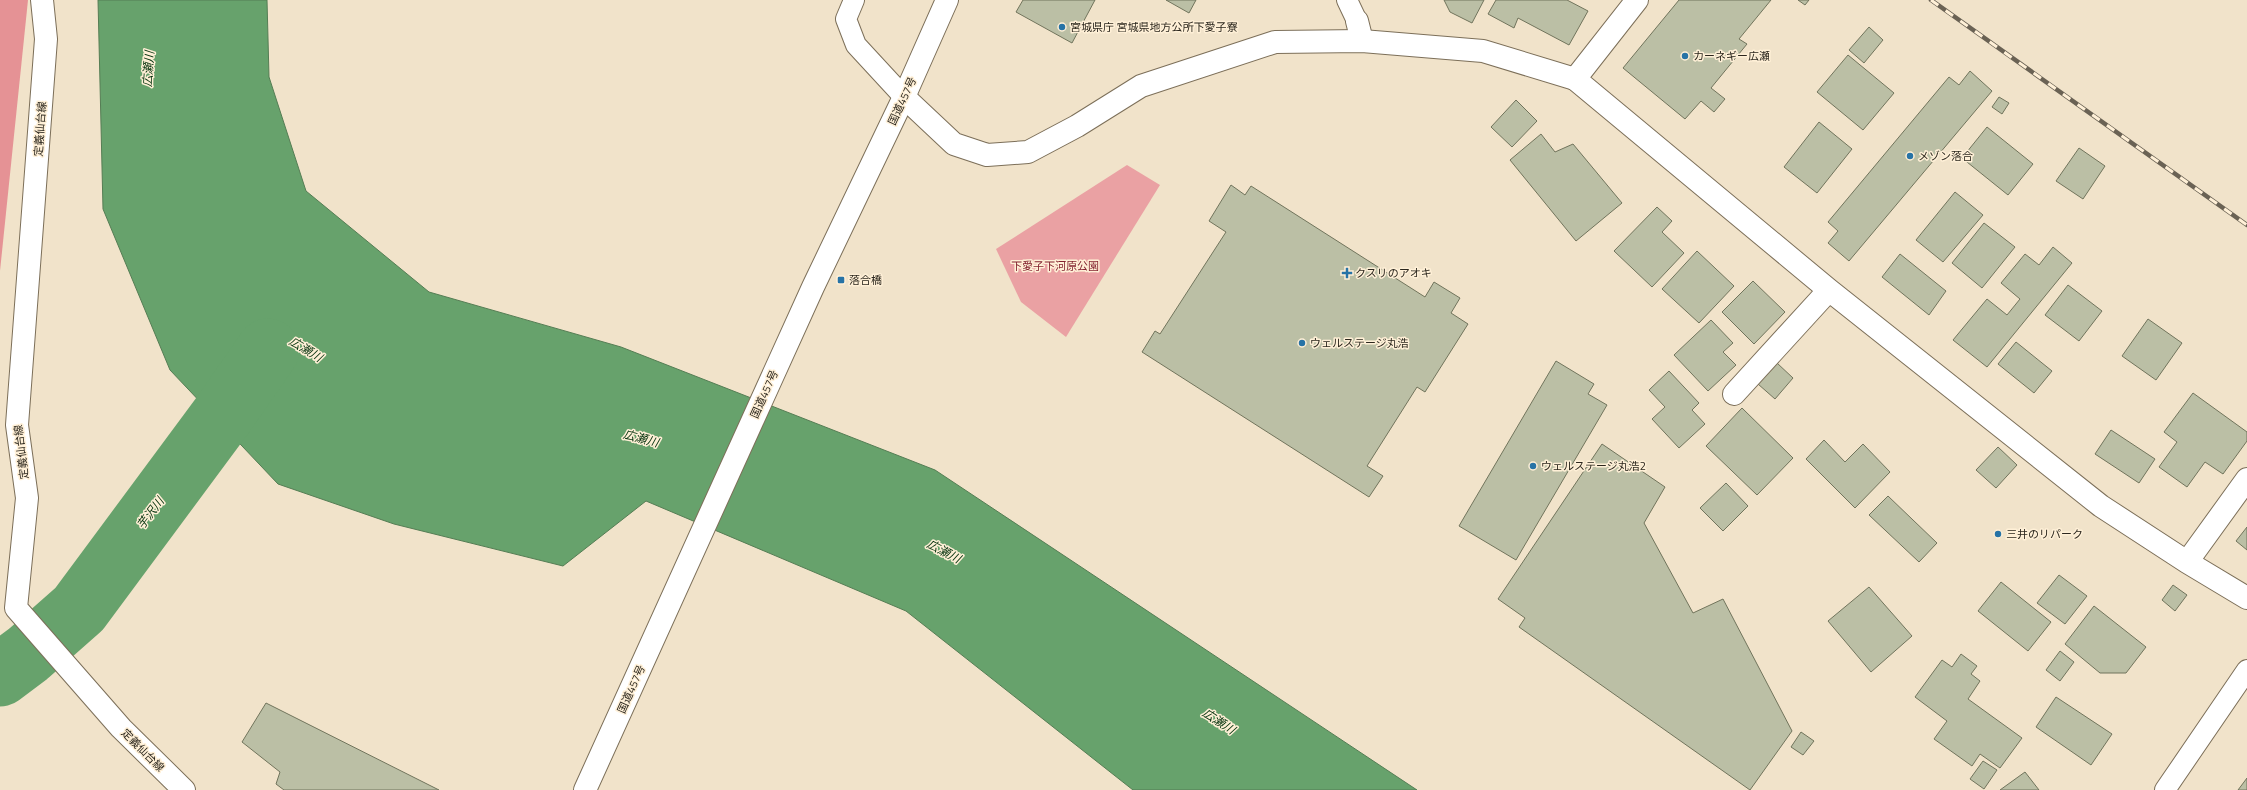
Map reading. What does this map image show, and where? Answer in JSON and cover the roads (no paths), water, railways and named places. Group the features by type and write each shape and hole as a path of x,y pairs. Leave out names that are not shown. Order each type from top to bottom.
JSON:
{"main road":[{"name":"定義仙台線","path":"42,0 46,39 17,425 27,498 16,608 121,728 184,790"},
{"name":"国道457号","path":"585,790 813,287 904,97 947,0"},
{"path":"1575,79 1637,0"},
{"path":"1357,21 1362,41"},
{"path":"904,97 954,144 987,155 1028,152 1077,126 1141,86 1210,62 1275,42 1362,41 1483,51 1575,79 1829,290 2101,506 2187,562 2247,598"},
{"path":"1734,394 1829,290"},
{"path":"2187,562 2247,479"}],"lane":[{"path":"854,0 846,19 856,45 904,97"},
{"path":"1347,0 1357,21"},
{"path":"2165,790 2247,670"}],"water":[{"name":"広瀬川","path":"98,0 267,0 269,77 306,191 429,292 621,347 935,470 1417,790 1133,790 906,611 646,501 563,566 394,524 278,484 170,370 103,209"}],"waterway":[{"name":"芋沢川","path":"0,675 28,654 79,609 222,416 268,350"}],"railway":[{"path":"1931,0 2247,225"}],"place":[{"name":"宮城県庁 宮城県地方公所下愛子寮","path":"1062,27"},
{"name":"カーネギー広瀬","path":"1685,56"},
{"name":"メゾン落合","path":"1910,156"},
{"name":"クスリのアオキ","path":"1347,273"},
{"name":"落合橋","path":"841,280"},
{"name":"ウェルステージ丸浩","path":"1302,343"},
{"name":"ウェルステージ丸浩2","path":"1533,466"},
{"name":"三井のリパーク","path":"1998,534"}],"park label":[{"name":"下愛子下河原公園","path":"1055,266"}]}
